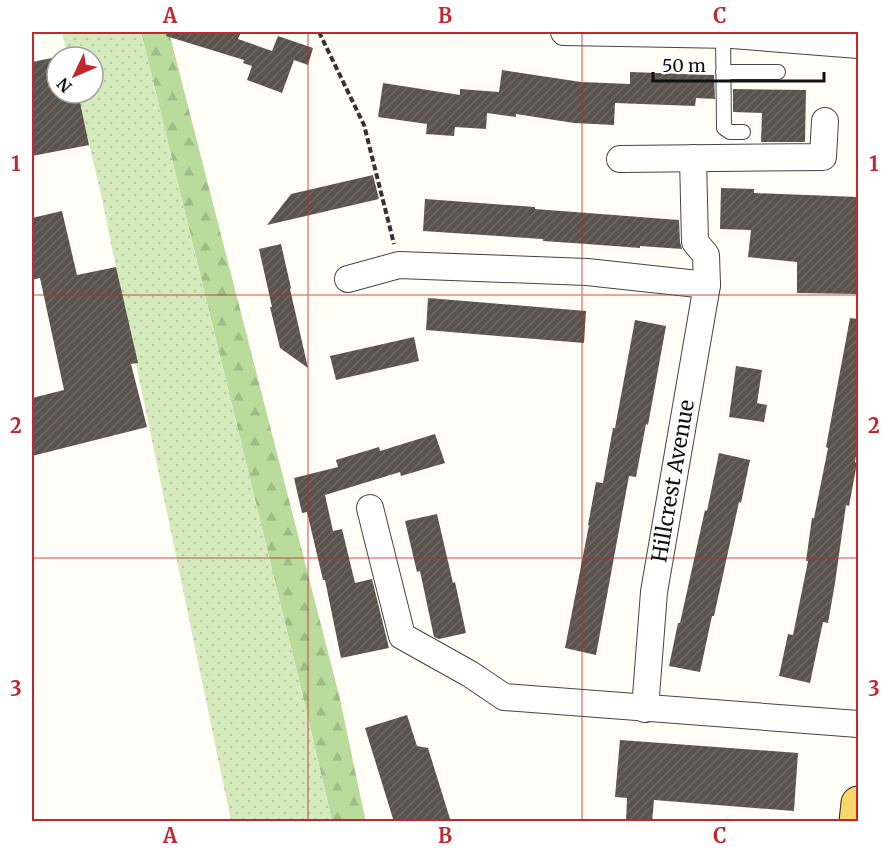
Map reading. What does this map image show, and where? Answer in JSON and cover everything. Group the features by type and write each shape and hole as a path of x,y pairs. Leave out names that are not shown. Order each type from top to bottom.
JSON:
{"main road":[{"path":"856,822 858,803"}],"street":[{"path":"564,32 792,36 858,45"},
{"path":"620,159 823,157 825,121"},
{"name":"Hillcrest Avenue","path":"645,709 654,592 707,285 706,255 695,242 693,158"},
{"path":"348,279 399,265 587,272 707,285"},
{"path":"370,508 402,636 470,674 504,697 858,724"}],"lane":[{"path":"723,35 724,128 730,132 743,132"},
{"path":"723,72 778,72"}],"path":[{"path":"319,32 364,124 399,265"}],"green space":[{"path":"62,32 141,32 332,821 231,821 100,190 80,105 105,105 105,45 65,45"},
{"path":"141,32 169,32 340,699 366,821 332,821"}],"building":[{"path":"167,32 241,32 238,39 272,51 278,36 313,48 308,65 294,60 282,93 247,80 252,66 243,63 244,60 166,36"},
{"path":"45,59 45,105 81,105 89,145 32,156 32,62"},
{"path":"502,70 581,82 630,84 630,72 714,75 715,99 696,98 695,106 615,103 614,125 487,113 486,129 455,127 454,136 426,134 427,124 378,117 383,83 460,95 460,89 499,92"},
{"path":"733,89 806,90 805,142 761,142 762,113 733,112"},
{"path":"373,175 379,199 267,225 291,194"},
{"path":"721,188 754,189 754,193 858,197 857,294 797,293 797,262 748,257 751,230 720,229"},
{"path":"425,199 679,220 682,249 640,246 640,248 423,231"},
{"path":"62,211 77,275 116,267 138,363 131,364 147,427 32,456 32,398 64,390 40,278 32,280 32,218"},
{"path":"281,244 308,368 280,348 270,307 272,307 259,249"},
{"path":"428,298 586,311 584,343 426,330"},
{"path":"850,318 858,319 858,444 855,462 857,463 849,506 846,505 828,623 823,622 810,683 779,676 788,634 793,635 808,561 806,561 812,518 814,518 828,448 826,447"},
{"path":"635,320 666,326 636,477 629,476 596,655 565,648 596,482 603,483"},
{"path":"414,337 419,361 336,380 330,356"},
{"path":"736,366 762,370 757,403 767,405 764,422 729,417"},
{"path":"435,434 445,463 401,476 400,472 325,495 333,531 342,529 355,583 372,579 389,648 341,658 325,580 323,580 307,512 302,513 294,478 338,467 336,460 379,447 380,451"},
{"path":"719,453 750,460 700,672 669,666"},
{"path":"437,514 466,633 439,639 434,637 420,571 417,572 405,521"},
{"path":"407,715 417,746 428,748 451,822 394,822 365,728"},
{"path":"620,740 798,753 794,811 654,800 652,822 626,822 627,798 615,797"}]}
